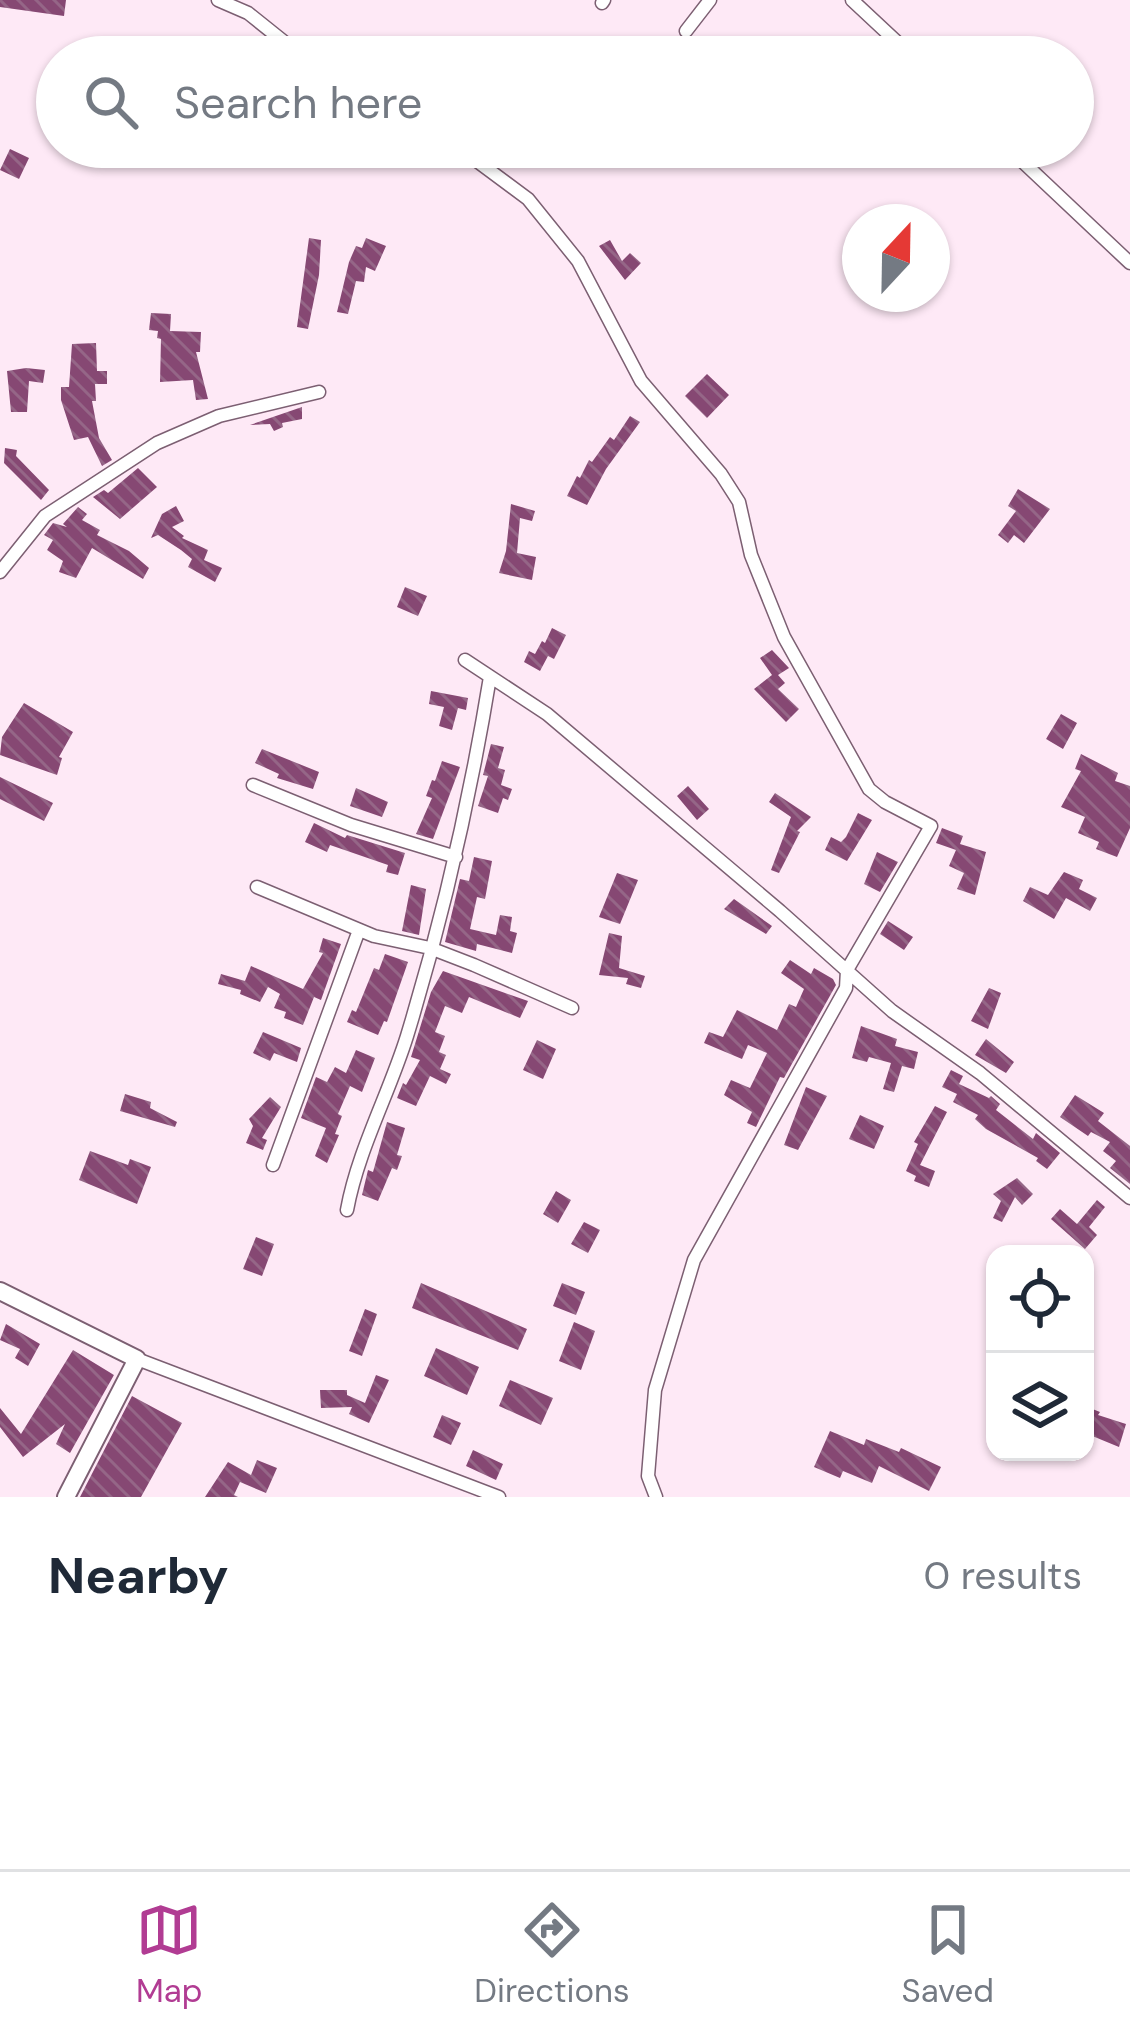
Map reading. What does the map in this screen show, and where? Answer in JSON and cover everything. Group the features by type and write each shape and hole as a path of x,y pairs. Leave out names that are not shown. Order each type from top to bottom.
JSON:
{"street":[{"path":"218,0 248,13 277,36"},
{"path":"686,31 710,0"},
{"path":"852,0 891,36"},
{"path":"490,168 528,200 578,261 641,381 689,434 739,502 751,555 784,637 869,789 932,826 847,970 845,988 694,1260 655,1390 648,1475 656,1497"},
{"path":"1029,168 1130,263"},
{"path":"0,572 45,516 158,442 220,416 319,392"},
{"path":"465,660 547,714 892,1011 980,1073 1130,1198"},
{"path":"346,1210 406,1036 456,857 490,677"},
{"path":"253,785 351,825 456,857"},
{"path":"257,887 359,930 430,948 572,1008"},
{"path":"273,1165 359,930"},
{"path":"0,1291 137,1358 499,1497"},
{"path":"67,1497 137,1358"}],"building":[{"path":"0,0 66,0 64,16 0,7"},
{"path":"10,149 29,158 19,179 0,170"},
{"path":"309,238 321,240 308,329 297,327"},
{"path":"366,238 386,246 375,271 366,267 364,282 356,281 348,314 337,312 349,262"},
{"path":"610,240 622,261 630,253 641,263 625,280 599,246"},
{"path":"151,313 171,314 170,331 201,332 200,352 196,352 208,399 196,400 193,380 160,382 161,339 158,331 149,330"},
{"path":"96,343 97,371 107,371 107,384 95,384 96,401 92,401 99,438 112,460 102,466 88,437 74,440 61,400 61,387 69,387 72,344"},
{"path":"45,370 43,383 29,381 27,412 11,412 7,371"},
{"path":"707,374 729,395 707,418 685,396"},
{"path":"302,407 302,419 282,423 274,431 270,424 250,425"},
{"path":"630,416 640,422 587,505 567,496 589,460 610,437 614,440"},
{"path":"5,448 17,450 16,456 49,490 41,500 4,463"},
{"path":"138,468 157,487 120,519 93,497 104,490 108,493"},
{"path":"1018,489 1050,509 1024,543 1014,535 1008,543 998,535 1016,511 1008,506"},
{"path":"511,504 535,511 532,521 520,518 517,553 536,557 532,580 499,573"},
{"path":"176,506 184,521 172,527 182,538 208,550 204,560 222,568 215,582 188,567 192,559 181,550 158,535 151,538 162,514"},
{"path":"78,507 87,514 82,520 100,530 97,535 129,551 149,568 143,579 92,548 76,578 59,572 63,561 47,550 53,540 44,535 53,523 67,527 63,524"},
{"path":"405,587 427,596 418,616 397,607"},
{"path":"552,628 566,635 554,659 548,656 540,671 524,662 529,651 535,654 545,643"},
{"path":"772,650 789,668 778,675 785,683 778,689 799,709 786,722 754,689 772,675 760,658"},
{"path":"431,691 468,698 466,710 458,708 452,730 439,726 444,707 429,704"},
{"path":"24,703 73,732 59,757 57,775 0,755 2,737"},
{"path":"1061,714 1077,723 1063,749 1046,739"},
{"path":"491,744 504,747 498,768 505,770 501,785 512,789 498,813 478,806 488,776 483,775"},
{"path":"262,749 319,772 313,789 277,778 279,774 255,763"},
{"path":"1081,754 1118,773 1115,781 1130,786 1130,828 1117,857 1096,849 1099,842 1078,833 1085,817 1061,807 1081,771 1075,769"},
{"path":"442,761 460,767 433,839 416,834"},
{"path":"0,777 53,803 44,821 0,799"},
{"path":"688,786 709,809 697,820 677,796"},
{"path":"356,788 388,802 382,817 350,806"},
{"path":"775,793 811,817 797,831 779,873 771,870 791,817 769,802"},
{"path":"858,813 872,820 847,861 825,850 831,837 841,842 846,837"},
{"path":"314,823 345,838 405,853 398,875 386,872 388,865 330,845 327,852 305,842"},
{"path":"942,828 963,836 960,844 986,852 975,895 957,889 964,873 949,866 956,850 936,843"},
{"path":"877,852 898,862 880,892 864,884"},
{"path":"474,857 492,861 485,899 477,897 470,929 496,935 500,915 512,917 510,931 517,933 512,953 477,944 476,951 445,942 460,879 469,881"},
{"path":"1064,872 1083,880 1079,889 1097,898 1090,911 1066,898 1054,919 1023,901 1030,887 1048,895"},
{"path":"617,873 638,880 620,924 599,917"},
{"path":"411,885 426,889 419,935 402,931"},
{"path":"734,899 772,926 766,934 724,909"},
{"path":"888,921 913,937 904,950 880,934"},
{"path":"609,933 622,936 619,968 645,976 641,988 626,984 628,978 599,975"},
{"path":"323,938 341,944 321,1000 314,997 303,1025 274,1008 280,994 268,987 260,1002 218,984 221,974 245,981 251,966 303,989 323,953 319,952"},
{"path":"385,954 408,962 378,1035 347,1022"},
{"path":"790,960 811,974 814,968 836,985 784,1078 780,1077 756,1127 747,1123 752,1112 724,1095 731,1080 750,1088 767,1053 748,1045 742,1059 704,1043 709,1032 723,1037 737,1010 777,1030 789,1004 796,1007 804,989 781,973"},
{"path":"443,971 528,1001 520,1018 469,997 462,1013 445,1006 435,1032 445,1036 439,1052 446,1055 440,1069 451,1074 446,1084 430,1076 416,1106 397,1098 420,1060 411,1057 431,992"},
{"path":"989,988 1001,993 988,1029 971,1021"},
{"path":"861,1026 897,1039 895,1046 918,1052 914,1069 902,1066 894,1092 883,1089 891,1063 852,1058"},
{"path":"263,1032 301,1048 297,1062 274,1053 270,1061 253,1053"},
{"path":"986,1039 1014,1062 1006,1073 975,1055"},
{"path":"537,1040 556,1049 543,1079 523,1070"},
{"path":"356,1050 375,1058 362,1092 350,1086 327,1163 315,1156 326,1128 301,1118 316,1077 327,1082 335,1067 346,1073"},
{"path":"951,1070 963,1076 959,1084 991,1096 1000,1104 996,1110 1060,1153 1047,1169 1038,1158 986,1129 975,1119 978,1115 953,1102 957,1094 942,1087"},
{"path":"806,1087 827,1096 798,1150 784,1145"},
{"path":"125,1094 151,1102 150,1108 177,1122 175,1127 120,1111"},
{"path":"1075,1095 1104,1113 1098,1121 1130,1146 1130,1184 1110,1168 1116,1161 1103,1151 1110,1142 1091,1132 1088,1136 1060,1117"},
{"path":"270,1097 281,1107 262,1138 267,1140 263,1150 246,1143 253,1126 249,1119"},
{"path":"935,1106 947,1112 920,1165 935,1171 929,1187 914,1181 916,1176 906,1171 918,1144 914,1142"},
{"path":"860,1115 884,1126 874,1149 849,1139"},
{"path":"387,1122 405,1128 397,1155 402,1156 378,1201 362,1195"},
{"path":"90,1151 128,1165 130,1159 151,1167 137,1204 79,1180"},
{"path":"1017,1178 1033,1194 1022,1205 1015,1197 1002,1222 993,1218 1001,1201 993,1194"},
{"path":"556,1191 571,1200 558,1223 543,1214"},
{"path":"1097,1200 1105,1207 1089,1227 1097,1235 1088,1245 1080,1245 1051,1219 1060,1209 1077,1224"},
{"path":"584,1222 600,1230 588,1253 571,1244"},
{"path":"256,1237 274,1244 262,1276 243,1269"},
{"path":"421,1283 527,1329 518,1350 412,1308"},
{"path":"562,1283 585,1292 576,1315 553,1306"},
{"path":"365,1309 377,1314 362,1356 349,1351"},
{"path":"574,1322 595,1331 581,1370 559,1361"},
{"path":"6,1324 40,1344 28,1366 15,1358 20,1349 0,1340"},
{"path":"436,1348 479,1367 467,1395 424,1376"},
{"path":"73,1350 114,1375 70,1453 56,1444 65,1424 23,1457 0,1427 0,1408 21,1434"},
{"path":"376,1375 389,1380 369,1423 349,1414 352,1407 321,1408 320,1390 347,1390 347,1395 365,1403"},
{"path":"510,1380 553,1398 541,1425 499,1406"},
{"path":"132,1396 182,1423 141,1497 80,1497"},
{"path":"1094,1410 1126,1424 1119,1447 1094,1437"},
{"path":"442,1415 461,1423 451,1445 433,1437"},
{"path":"830,1431 864,1445 866,1439 899,1452 901,1448 941,1467 929,1491 879,1466 872,1483 843,1471 840,1478 814,1467"},
{"path":"473,1450 503,1464 496,1480 466,1466"},
{"path":"257,1460 277,1468 266,1493 240,1482 234,1495 238,1497 205,1497 228,1462 251,1475"}]}
